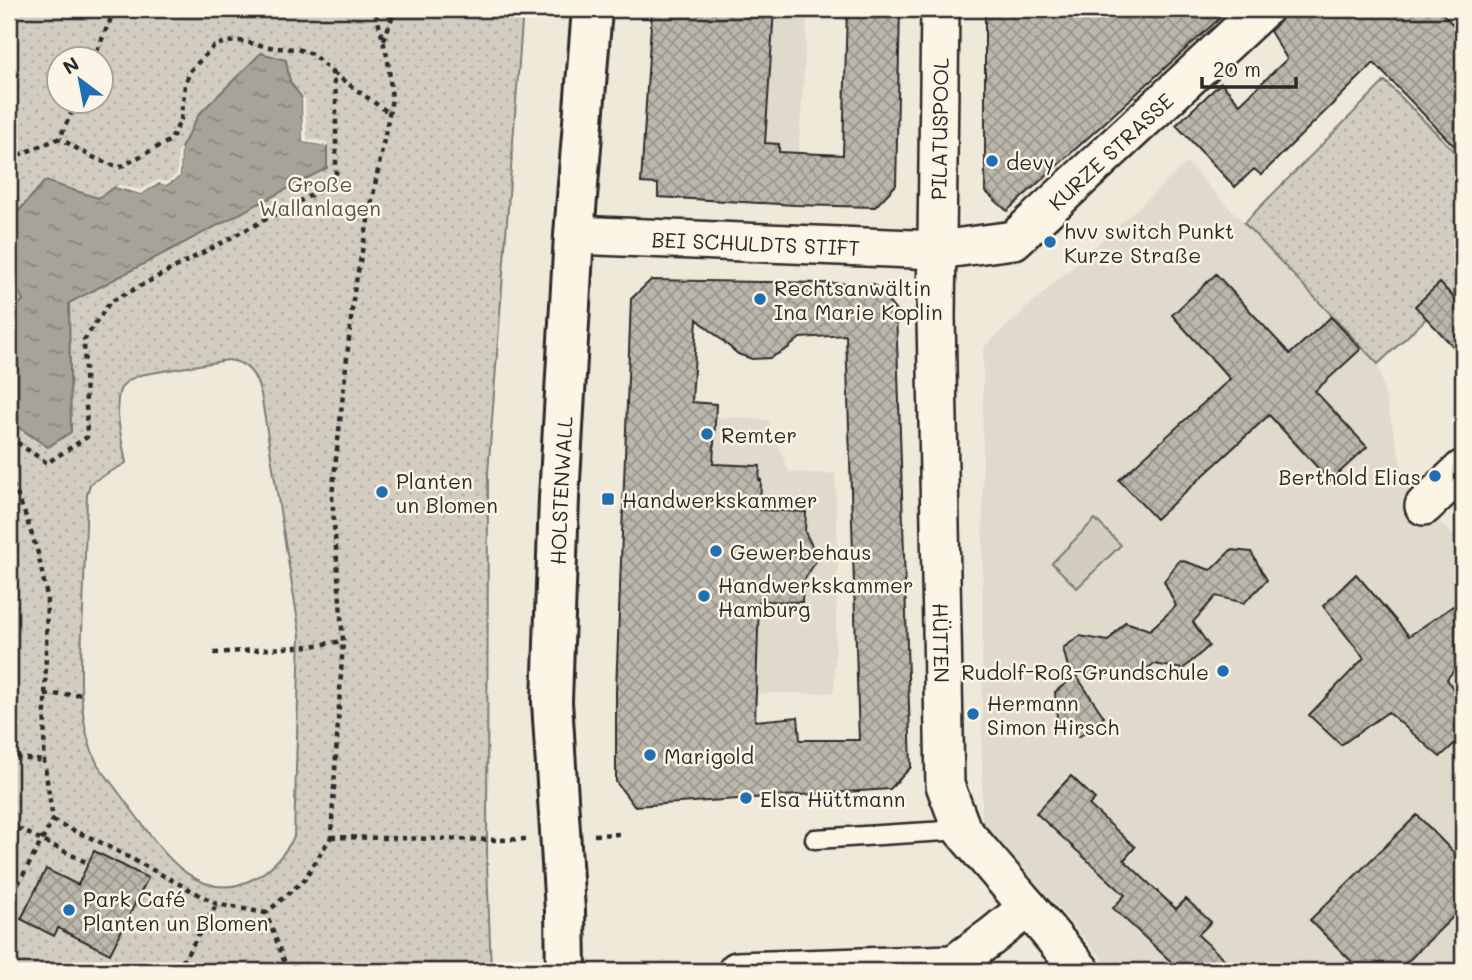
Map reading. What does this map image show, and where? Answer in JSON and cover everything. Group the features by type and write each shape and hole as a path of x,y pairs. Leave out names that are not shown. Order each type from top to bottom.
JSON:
{"main road":[{"name":"HOLSTENWALL","path":"566,971 565,911 552,702 557,524 574,235 592,9"}],"street":[{"name":"PILATUSPOOL","path":"938,250 940,9"},
{"name":"KURZE STRASSE","path":"938,250 1014,240 1263,9"},
{"name":"BEI SCHULDTS STIFT","path":"574,235 938,250"},
{"name":"HÜTTEN","path":"938,250 945,785 962,830 1081,971"},
{"path":"1424,506 1463,469"},
{"path":"737,971 954,967 1028,907"}],"lane":[{"path":"815,839 962,830"}],"path":[{"path":"99,46 116,9"},
{"path":"265,913 304,880 331,837 343,641 332,496 354,292 393,99 388,61 376,9"},
{"path":"383,41 395,9"},
{"path":"60,138 83,153 120,167 171,140 181,119 185,85 190,71 213,47 225,42 240,41 297,49 312,54 332,72 389,113"},
{"path":"9,438 47,463 87,437 84,340 110,302 336,182 336,95 332,72"},
{"path":"9,159 60,138 70,116"},
{"path":"9,475 38,553 47,597 44,761 53,820 9,901"},
{"path":"214,653 343,641"},
{"path":"45,695 83,694"},
{"path":"9,749 20,758 44,761"},
{"path":"53,820 217,904 265,913"},
{"path":"9,824 88,863"},
{"path":"331,837 487,840"},
{"path":"177,971 217,904"},
{"path":"265,913 288,971"}],"shaded area":[{"path":"652,9 808,9 795,205 658,197 658,184 641,183"},
{"name":"Rudolf-Roß-Grundschule","path":"1187,163 1378,364 1406,486 1463,545 1463,971 1113,971 982,821 983,348"},
{"name":"Gewerbehaus","path":"627,411 768,420 789,472 835,474 838,557 834,693 683,694 616,691"}],"green space":[{"name":"Planten un Blomen","path":"9,9 523,9 488,473 487,863 491,971 9,971","holes":["235,361 250,371 261,394 300,634 294,837 277,861 260,875 234,886 217,886 186,872 159,847 98,765 86,729 81,669 87,495 90,484 126,463 118,414 121,388 140,375"]},
{"path":"1385,81 1463,160 1463,285 1452,295 1440,283 1416,305 1427,318 1378,364 1244,223"},
{"path":"1095,519 1121,545 1077,588 1052,563"}],"water":[{"path":"261,53 286,60 290,82 302,98 303,142 327,146 327,168 69,303 71,432 48,447 9,421 9,311 14,310 23,300 9,272 9,222 45,181 98,198 115,187 141,194 160,183 167,185 180,176 181,148 199,114"}],"pier":[{"path":"302,98 305,98 307,139 327,142 327,146 303,142"},
{"path":"181,148 180,176 166,185 159,183 141,194 115,187 119,185 141,190 158,180 166,182 177,174 178,150"}],"building":[{"path":"652,9 774,9 765,143 779,144 779,152 843,155 847,9 900,9 896,185 875,207 658,197 658,184 641,183"},
{"path":"985,9 1230,9 1007,211 985,191"},
{"path":"1283,9 1438,9 1463,35 1463,155 1374,63 1261,175 1254,169 1235,187 1176,125 1221,83 1240,104 1287,59 1270,31 1283,16"},
{"path":"1216,274 1290,354 1331,317 1361,349 1315,391 1367,447 1330,481 1269,415 1156,519 1119,480 1230,379 1172,315"},
{"path":"651,280 874,284 896,311 911,767 890,789 634,806 616,782 616,691 631,299","holes":["697,319 738,354 752,359 770,358 800,338 846,335 859,740 800,740 798,717 755,721 759,601 802,602 803,582 818,558 805,532 806,512 760,510 760,466 713,464 716,404 692,402"]},
{"path":"1440,283 1463,308 1463,357 1415,306"},
{"path":"1231,550 1251,552 1267,580 1244,603 1216,596 1193,622 1209,646 1183,669 1154,664 1132,678 1069,671 1063,648 1080,636 1108,641 1125,622 1150,630 1176,606 1164,581 1180,560 1211,570"},
{"path":"1356,574 1409,636 1453,606 1463,617 1463,659 1447,679 1463,705 1463,736 1440,757 1388,712 1341,745 1309,715 1364,658 1323,606"},
{"path":"1076,675 1104,717 1079,737 1058,730 1055,692"},
{"path":"1071,776 1095,799 1089,805 1135,847 1124,860 1176,909 1186,899 1211,922 1198,935 1237,971 1181,971 1113,908 1125,895 1036,813"},
{"path":"1417,815 1463,862 1463,907 1398,971 1361,971 1310,920"},
{"path":"94,851 148,878 110,954 58,928 54,936 21,919 46,869 78,885"}],"place":[{"name":"devy","path":"992,161"},
{"name":"hvv switch Punkt Kurze Straße","path":"1050,242"},
{"name":"Rechtsanwältin Ina Marie Koplin","path":"760,299"},
{"name":"Remter","path":"707,434"},
{"name":"Berthold Elias","path":"1435,476"},
{"name":"Planten un Blomen","path":"382,492"},
{"name":"Handwerkskammer","path":"608,499"},
{"name":"Gewerbehaus","path":"716,551"},
{"name":"Handwerkskammer Hamburg","path":"704,596"},
{"name":"Rudolf-Roß-Grundschule","path":"1223,671"},
{"name":"Hermann Simon Hirsch","path":"973,714"},
{"name":"Marigold","path":"650,755"},
{"name":"Elsa Hüttmann","path":"746,798"},
{"name":"Park Café Planten un Blomen","path":"69,910"}],"park label":[{"name":"Große Wallanlagen","path":"320,195"}]}
